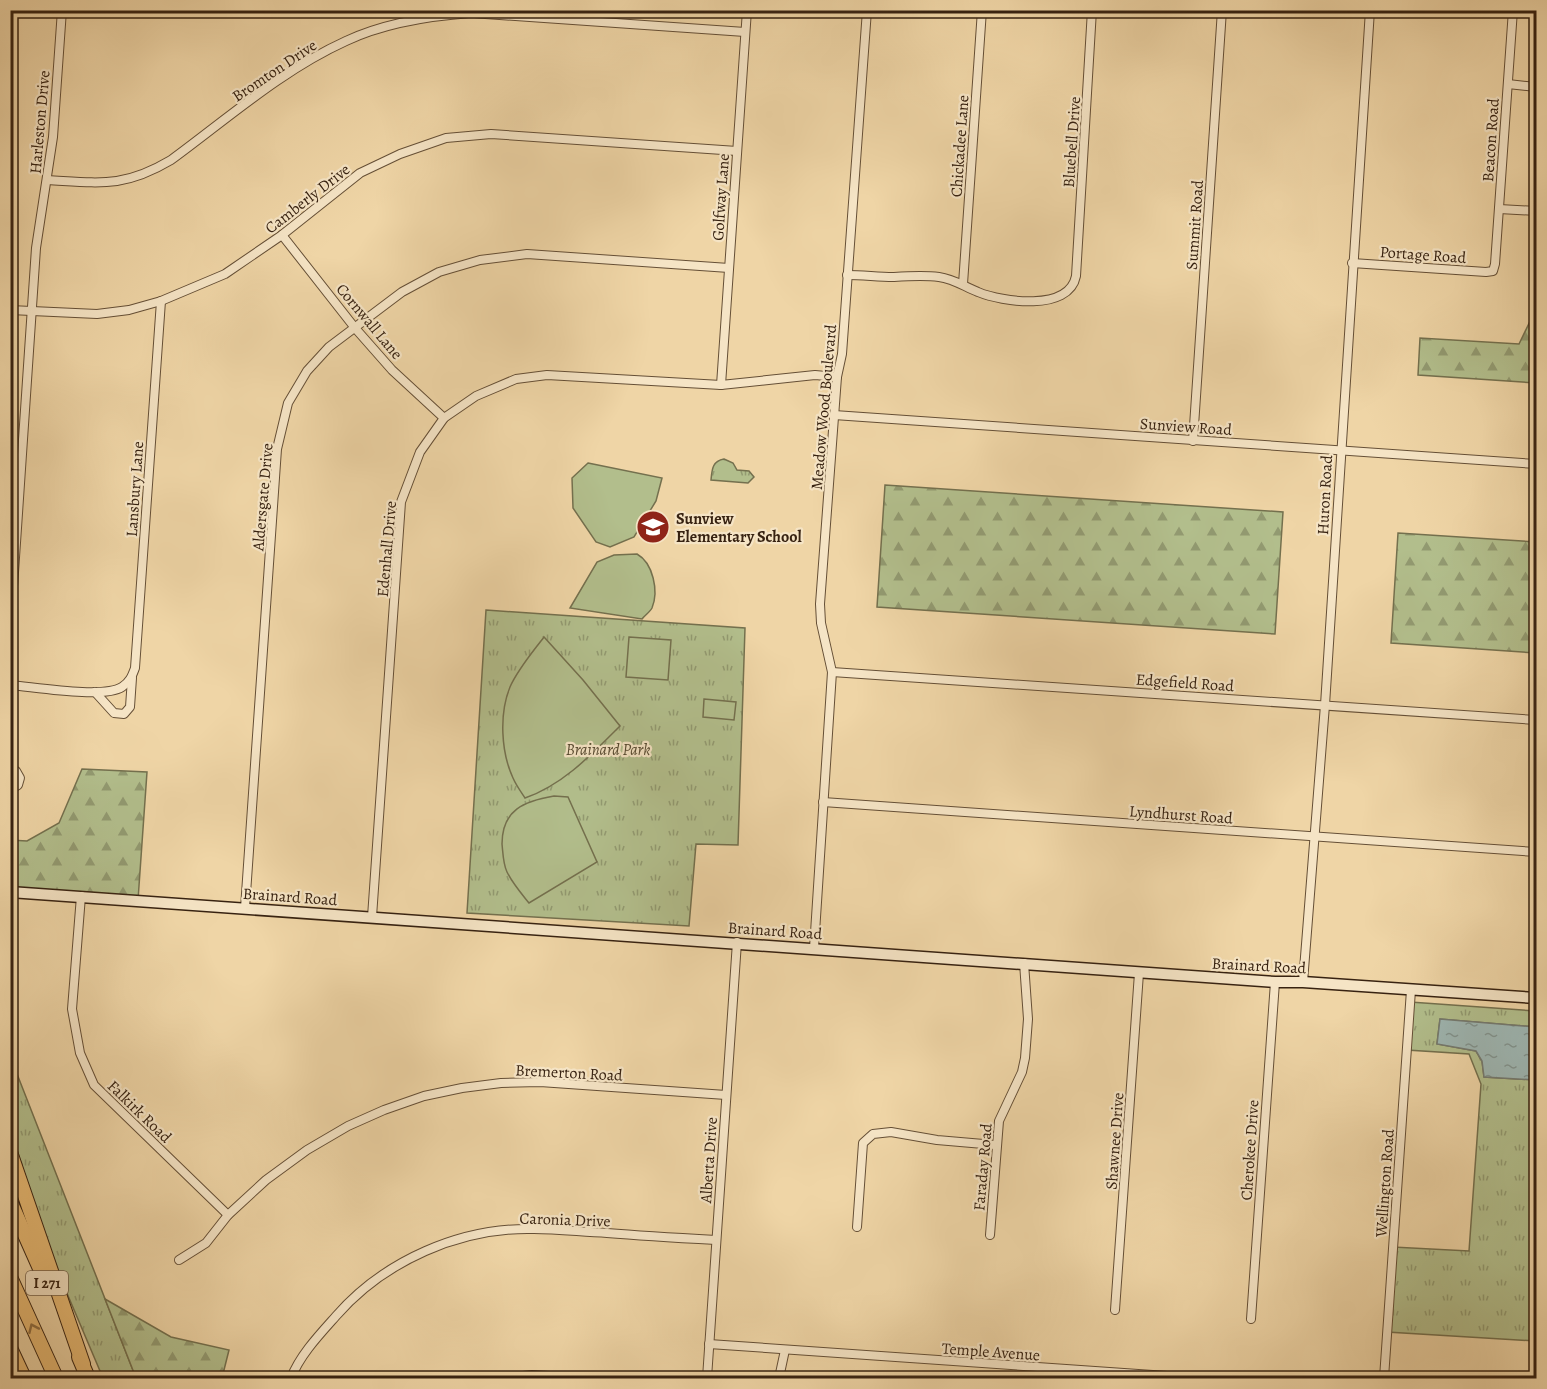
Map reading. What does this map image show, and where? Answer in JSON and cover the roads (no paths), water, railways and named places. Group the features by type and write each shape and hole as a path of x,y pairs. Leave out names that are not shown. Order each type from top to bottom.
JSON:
{"highway":[{"path":"10,1152 83,1364"},
{"name":"I 271","path":"10,1201 88,1378"},
{"path":"10,1277 56,1378"},
{"path":"10,1349 23,1378"}],"main road":[{"name":"Brainard Road","path":"10,892 737,942 1139,973 1536,998"}],"street":[{"name":"Harleston Drive","path":"10,631 36,248 53,137 62,10"},
{"name":"Golfway Lane","path":"721,385 747,10"},
{"name":"Meadow Wood Boulevard","path":"814,948 832,672 821,623 820,604 837,377 842,354 867,10"},
{"name":"Chickadee Lane","path":"963,284 982,10"},
{"name":"Bluebell Drive","path":"963,284 977,292 998,298 1034,301 1056,298 1071,288 1076,276 1092,10"},
{"name":"Summit Road","path":"1193,441 1222,10"},
{"name":"Huron Road","path":"1303,982 1325,705 1370,10"},
{"name":"Beacon Road","path":"1493,271 1513,10"},
{"name":"Bromton Drive","path":"48,180 105,183 129,180 154,170 303,63 347,40 384,27 442,15 471,13 745,32"},
{"path":"1508,84 1536,87"},
{"name":"Camberly Drive","path":"10,310 98,314 129,310 161,301 225,274 282,235 360,173 400,154 446,138 491,134 737,151"},
{"path":"1499,209 1536,211"},
{"name":"Cornwall Lane","path":"282,235 355,328 392,370 444,418"},
{"name":"Aldersgate Drive","path":"245,908 278,449 288,404 307,371 329,346 402,292 439,272 480,260 527,254 729,268"},
{"name":"Portage Road","path":"1352,263 1493,271"},
{"path":"847,275 941,277 963,284"},
{"name":"Lansbury Lane","path":"95,692 111,710 119,714 128,711 130,707 128,688 135,668 161,301"},
{"name":"Edenhall Drive","path":"372,917 401,502 420,452 444,418 476,396 516,379 547,375 721,385 815,375 837,377"},
{"name":"Sunview Road","path":"834,415 1536,464"},
{"name":"Edgefield Road","path":"832,672 1536,720"},
{"path":"10,685 95,692 128,688"},
{"path":"10,769 16,771 20,778 18,785 10,790"},
{"name":"Lyndhurst Road","path":"823,802 1536,852"},
{"name":"Falkirk Road","path":"81,896 72,1009 80,1053 94,1085 228,1215"},
{"name":"Alberta Drive","path":"707,1378 737,942"},
{"name":"Faraday Road","path":"990,1235 995,1145 999,1121 1022,1072 1025,1058 1028,1019 1024,963"},
{"name":"Shawnee Drive","path":"1115,1310 1139,973"},
{"name":"Cherokee Drive","path":"1251,1319 1275,982"},
{"name":"Wellington Road","path":"1384,1378 1411,990"},
{"name":"Bremerton Road","path":"179,1260 206,1243 228,1215 266,1180 307,1150 348,1126 424,1096 491,1084 540,1082 726,1095"},
{"path":"857,1227 863,1143 873,1134 891,1132 937,1140 995,1145"},
{"name":"Caronia Drive","path":"291,1378 314,1340 344,1306 370,1283 399,1264 432,1248 464,1237 532,1228 716,1240"},
{"name":"Temple Avenue","path":"709,1344 1196,1378"},
{"path":"779,1378 785,1350"},
{"path":"503,1378 532,1375 586,1378"}],"water":[{"path":"1440,1019 1536,1027 1536,1080 1484,1077 1482,1061 1476,1051 1437,1044"}],"place":[{"name":"Sunview Elementary School","path":"653,527"}],"park label":[{"name":"Brainard Park","path":"608,749"}]}
